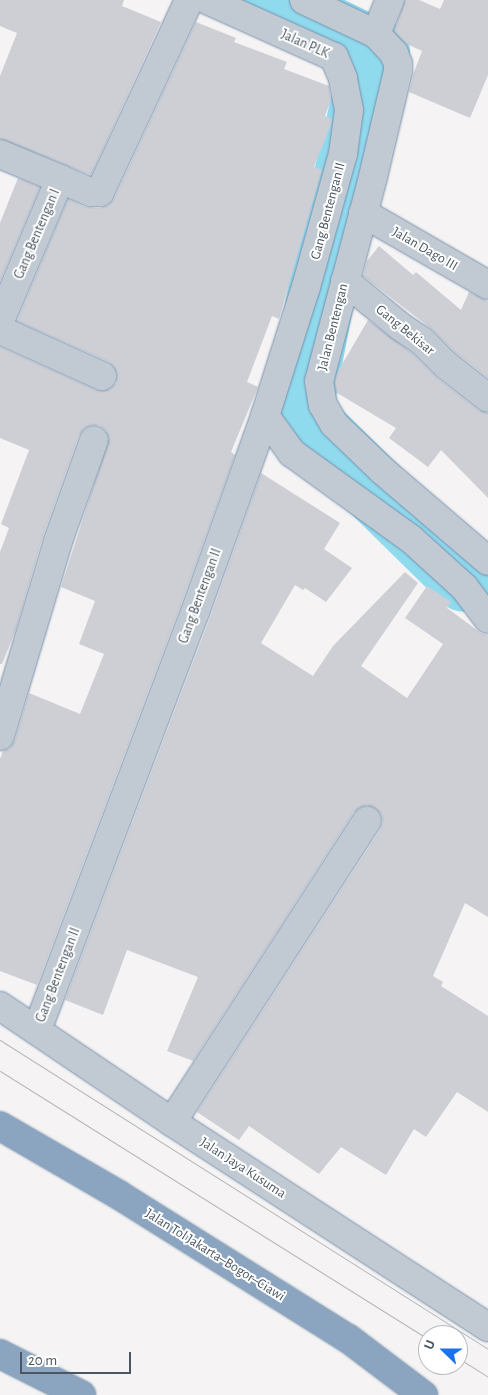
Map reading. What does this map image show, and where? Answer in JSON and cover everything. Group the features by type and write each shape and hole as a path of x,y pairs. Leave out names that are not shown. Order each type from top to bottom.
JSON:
{"highway":[{"name":"Jalan Tol Jakarta–Bogor–Ciawi","path":"0,1126 119,1195 349,1339 423,1395"},
{"path":"0,1354 81,1395"}],"street":[{"path":"60,179 91,192 100,192 188,0"},
{"name":"Jalan PLK","path":"207,0 337,54 344,78 349,110 345,155"},
{"path":"304,0 370,36"},
{"path":"337,54 370,36 390,0"},
{"name":"Jalan Bentengan","path":"370,36 394,53 398,71 319,381 320,393 334,424 383,471 488,561"},
{"name":"Gang Bentengan I","path":"0,154 60,179 0,321"},
{"path":"345,155 374,164"},
{"name":"Gang Bentengan II","path":"37,1030 195,612 265,416 345,155"},
{"name":"Jalan Dago III","path":"363,213 488,285"},
{"name":"Gang Bekisar","path":"345,281 401,327 422,341 446,365 488,398"},
{"path":"0,330 102,376"},
{"path":"265,416 292,452 411,538 464,587 488,619"},
{"path":"0,736 58,541 94,440"},
{"path":"172,1122 367,821"},
{"name":"Jalan Jaya Kusuma","path":"0,1006 172,1122 488,1327"}],"building":[{"path":"0,0 124,0 122,6 161,22 91,175 0,139 0,76 17,33 0,26"},
{"path":"405,0 419,0 440,9 444,0 488,0 488,75 470,118 409,92 422,51 407,44 394,31"},
{"path":"196,22 236,38 234,42 287,62 284,69 329,86 331,100 325,116 332,119 332,122 314,167 322,170 279,319 272,316 247,382 258,387 231,452 235,455 180,607 37,985 0,971 0,759 3,751 10,748 15,740 29,693 80,714 104,654 79,644 95,601 61,587 109,438 106,430 99,425 91,425 84,428 79,435 43,536 15,632 2,664 0,664 0,552 9,528 1,524 29,450 0,438 0,347 96,390 104,391 116,383 117,374 109,362 17,321 68,199 85,207 100,208 109,205 114,199"},
{"path":"18,178 40,187 0,281 0,223"},
{"path":"379,246 413,275 416,272 461,310 469,292 488,301 488,378 456,353 433,330 363,276 367,261"},
{"path":"368,320 412,353 436,377 478,410 488,413 488,498 441,450 428,467 389,438 396,428 337,393 335,382 337,373"},
{"path":"261,473 340,523 324,549 352,568 326,602 305,588 303,590 295,585 261,643 313,676 333,646 405,572 418,583 361,666 407,698 443,644 405,618 427,586 451,602 447,608 481,633 488,635 488,917 465,903 433,976 443,982 441,986 488,1016 488,1112 457,1092 426,1137 414,1129 386,1175 341,1147 319,1174 249,1126 239,1140 197,1112 380,830 383,822 381,814 375,808 367,805 360,807 354,812 193,1061 167,1051 198,977 127,950 103,1015 65,1000 210,618"}],"waterway":[{"path":"267,0 376,53 325,275 298,414 465,578"}],"tram line":[{"path":"0,1040 488,1349"},
{"path":"0,1071 418,1333"},
{"path":"468,1364 488,1377"}]}
